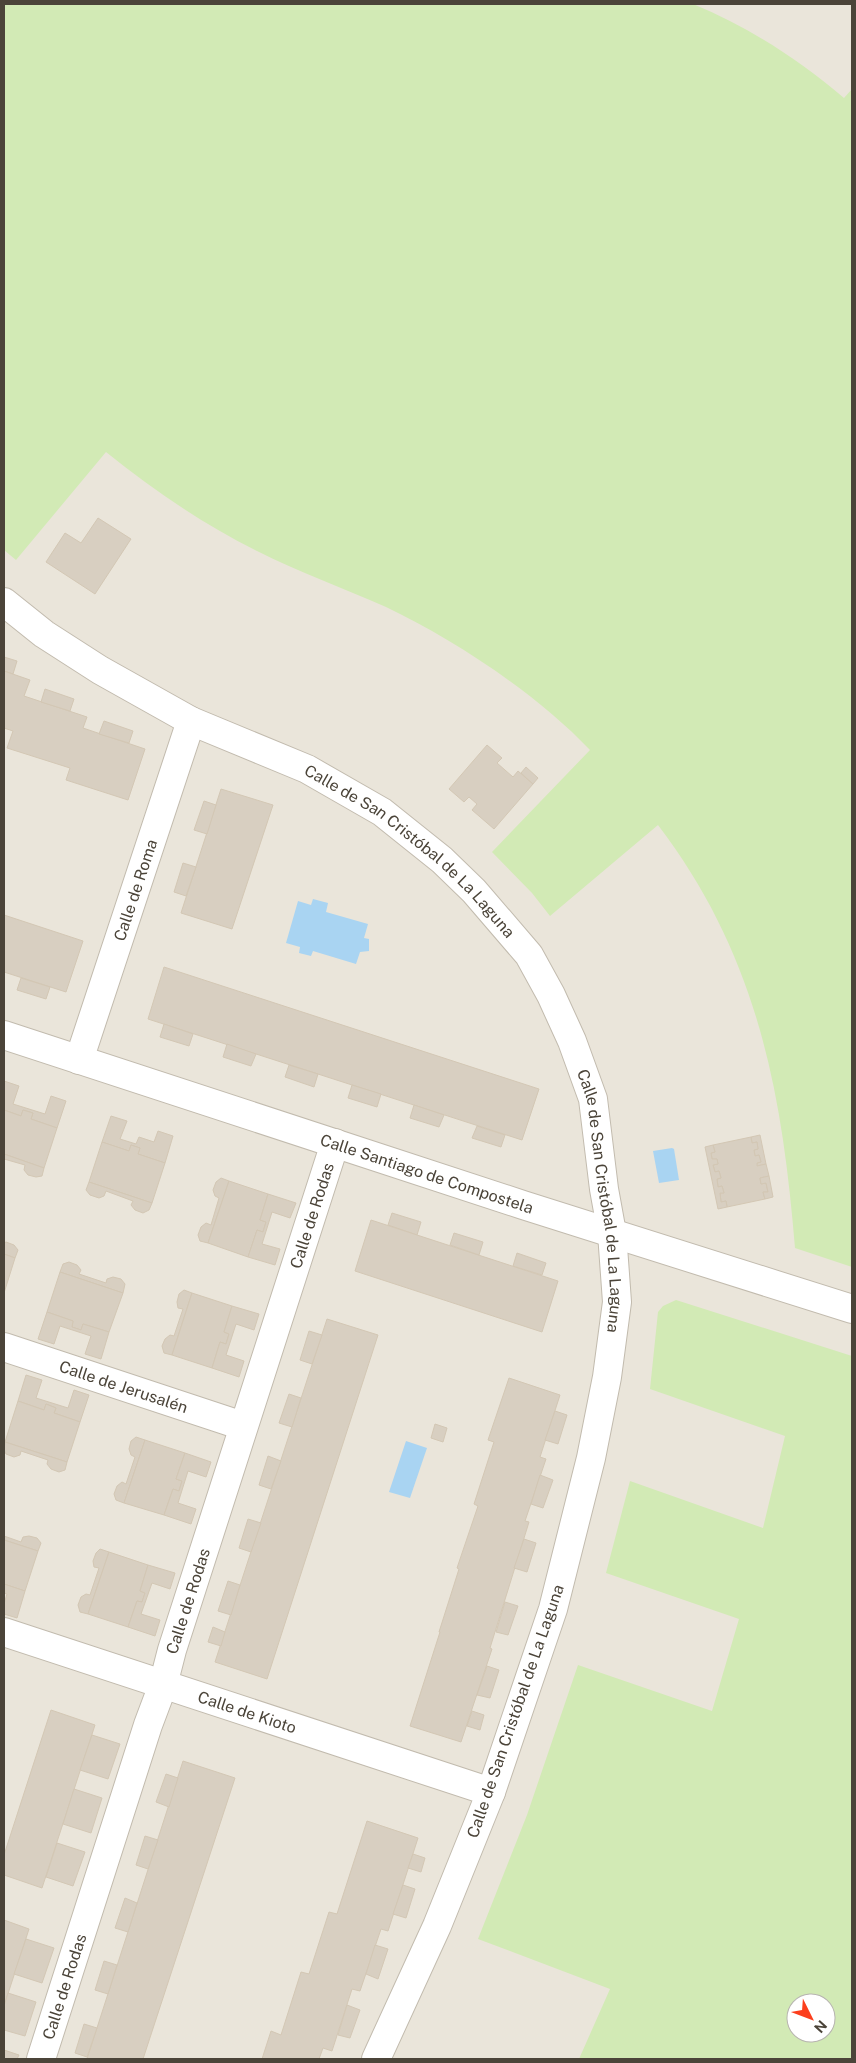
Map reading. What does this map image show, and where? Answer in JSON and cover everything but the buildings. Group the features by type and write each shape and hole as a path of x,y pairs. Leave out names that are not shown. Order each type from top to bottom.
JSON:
{"street":[{"name":"Calle de San Cristóbal de La Laguna","path":"4,602 44,634 100,670 191,721 307,769 382,812 442,860 499,918 529,955 551,995 572,1041 593,1100 604,1189 612,1233 616,1302 607,1377 591,1458 553,1609 491,1792 437,1926 376,2059"},
{"name":"Calle de Roma","path":"79,1060 191,721"},
{"name":"Calle Santiago de Compostela","path":"4,1035 852,1309"},
{"name":"Calle de Rodas","path":"40,2059 148,1725 163,1685 175,1641 243,1426 335,1143"},
{"name":"Calle de Jerusalén","path":"4,1347 243,1426"},
{"name":"Calle de Kioto","path":"4,1632 491,1792"}],"shaded area":[{"path":"4,4 852,4 852,2059 4,2059"}],"green space":[{"path":"4,4 693,4 734,23 772,45 809,70 844,98 852,89 852,1267 795,1248 782,1134 772,1079 759,1026 741,974 719,924 692,874 658,825 550,916 532,893 492,852 590,750 569,729 494,670 440,635 386,607 273,559 237,541 160,493 106,452 16,560 4,550"},
{"path":"676,1300 852,1356 852,2059 579,2059 610,1989 478,1939 527,1815 578,1665 712,1711 739,1619 606,1573 630,1481 763,1528 785,1436 650,1389 658,1312 663,1306"}],"water":[{"path":"313,899 328,903 326,912 368,924 364,938 369,939 369,951 360,952 356,964 313,951 311,956 299,953 300,947 286,943 298,901 311,905"},
{"path":"674,1149 679,1180 659,1183 653,1151"},
{"path":"406,1441 427,1448 410,1498 389,1492"}]}
